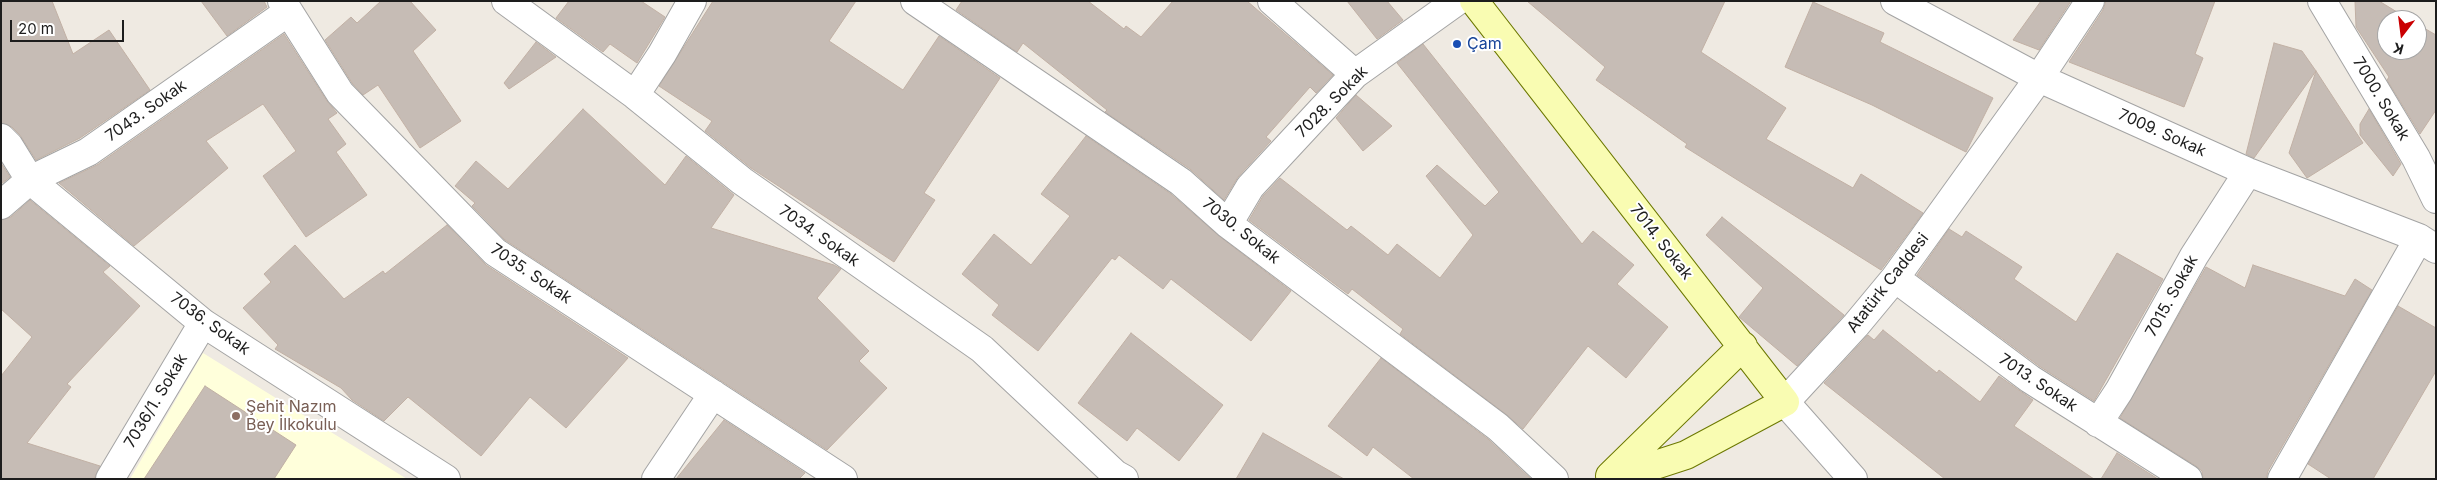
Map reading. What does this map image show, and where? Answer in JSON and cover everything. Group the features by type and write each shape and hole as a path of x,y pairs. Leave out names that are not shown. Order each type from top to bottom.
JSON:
{"street":[{"name":"7034. Sokak","path":"506,1 634,95 742,181 982,349 1115,474 1124,479"},
{"path":"634,95 662,54 692,1"},
{"name":"7030. Sokak","path":"915,1 1181,182 1228,224 1498,427 1554,479"},
{"path":"1272,1 1356,74"},
{"name":"7028. Sokak","path":"1228,224 1250,187 1356,74 1456,1"},
{"name":"7014. Sokak","path":"1474,1 1785,402 1853,479"},
{"name":"7009. Sokak","path":"1894,1 2039,78 2248,172 2428,243"},
{"name":"Atatürk Caddesi","path":"1612,479 1686,455 1785,402 1856,326 1895,278 2039,78 2090,1"},
{"name":"7000. Sokak","path":"2322,1 2416,158 2436,199"},
{"name":"7043. Sokak","path":"1,205 30,180 88,152 285,6"},
{"name":"7035. Sokak","path":"285,6 340,92 495,252 843,479"},
{"name":"7036. Sokak","path":"1,138 9,146 30,180 203,323 446,479"},
{"name":"7015. Sokak","path":"2098,422 2119,391 2194,256 2248,172"},
{"path":"2282,479 2428,243"},
{"name":"7013. Sokak","path":"1895,278 2030,379 2188,479"},
{"name":"7036/1. Sokak","path":"110,479 203,323"},
{"path":"1607,479 1743,346"},
{"path":"656,479 712,394"}],"shaded area":[{"name":"Şehit Nazım Bey İlkokulu","path":"203,353 407,479 130,479"}],"building":[{"path":"1,1 52,1 73,54 109,30 150,90 80,138 36,160 20,135 12,127 1,123"},
{"path":"201,1 264,1 267,7 227,36"},
{"path":"381,1 410,1 436,30 413,51 461,121 420,148 378,85 363,95 352,83 325,40 351,17 357,23"},
{"path":"569,1 641,1 665,17 637,63 610,44 603,52 556,18"},
{"path":"713,1 856,1 829,41 903,90 939,36 1000,78 924,193 935,200 894,262 751,168 705,131 712,121 659,86"},
{"path":"962,1 1088,1 1124,29 1126,26 1141,37 1173,1 1247,1 1333,75 1316,93 1310,87 1266,137 1271,141 1238,177 1224,200 1190,169 1105,112 1107,110 1023,43 1017,52 956,10"},
{"path":"1347,1 1387,1 1403,20 1377,39"},
{"path":"1527,1 1725,1 1701,52 1786,108 1766,139 1853,188 1861,174 1923,213 1881,270 1685,147 1687,144 1596,80 1605,67"},
{"path":"2041,1 2071,1 2039,50 2013,40"},
{"path":"2106,1 2215,1 2195,54 2203,58 2184,107 2069,62 2103,10"},
{"path":"2355,1 2379,1 2394,10 2377,10 2377,59 2356,27"},
{"path":"1813,2 1884,33 1880,42 1993,98 1966,152 1872,105 1785,67"},
{"path":"2427,30 2436,35 2436,110 2420,134 2387,80 2389,77 2378,60 2427,60"},
{"path":"284,34 327,101 337,113 328,119 346,144 336,152 367,195 306,237 263,176 296,151 263,104 206,141 228,168 134,246 59,183 97,165"},
{"path":"536,42 556,57 509,89 504,83"},
{"path":"2274,43 2302,51 2316,71 2254,158 2246,154"},
{"path":"1423,44 1582,244 1593,231 1634,265 1617,284 1668,327 1626,378 1588,346 1523,429 1400,334 1403,329 1352,289 1348,294 1249,220 1263,196 1280,178 1347,230 1351,226 1388,255 1397,244 1440,278 1473,235 1426,176 1437,165 1485,206 1499,192 1397,63"},
{"path":"2316,71 2363,143 2307,178 2289,153"},
{"path":"1356,95 1392,126 1363,151 1336,118"},
{"path":"583,109 665,185 686,156 734,195 711,228 834,265 841,269 817,298 869,351 859,361 887,388 827,450 505,240 472,206 475,203 455,186 476,161 508,189"},
{"path":"2369,109 2401,164 2393,176 2360,135 2360,124"},
{"path":"1086,136 1171,194 1219,236 1291,291 1251,341 1171,279 1163,289 1119,255 1115,260 1112,258 1038,351 992,315 999,305 962,274 994,234 1031,265 1070,216 1041,194"},
{"path":"1,163 10,177 1,184"},
{"path":"30,200 110,266 103,272 140,306 67,384 71,387 27,443 100,466 94,479 1,479 1,376 32,337 1,309 1,220 11,217"},
{"path":"1722,217 1844,315 1797,366 1739,317 1763,288 1706,235"},
{"path":"447,225 486,265 628,358 566,428 530,397 481,456 408,397 384,421 352,400 341,388 275,349 278,345 243,308 271,282 264,274 295,245 344,299 383,271 385,274"},
{"path":"1949,229 1962,237 1966,231 2022,267 2014,279 2076,322 2117,253 2163,279 2094,401 2039,366 1917,275"},
{"path":"2253,265 2345,296 2355,279 2372,290 2268,471 2266,479 2203,479 2202,471 2196,466 2120,418 2206,267 2245,288"},
{"path":"2398,306 2436,328 2436,371 2373,479 2331,479 2308,464"},
{"path":"1883,330 1937,373 1939,370 1980,402 1999,376 2033,400 2014,426 2094,479 1945,479 1824,383 1868,335 1874,340"},
{"path":"1131,333 1223,405 1179,461 1137,428 1127,441 1078,403"},
{"path":"1381,358 1488,439 1531,479 1414,479 1373,447 1367,456 1328,426"},
{"name":"Şehit Nazım Bey İlkokulu","path":"205,386 296,445 274,479 144,479"},
{"path":"724,420 805,473 799,479 676,479"},
{"path":"1263,433 1344,479 1236,479"},
{"path":"2117,453 2158,479 2101,479"}],"place":[{"name":"Çam","path":"1457,44"},
{"name":"Şehit Nazım Bey İlkokulu","path":"236,416"}]}
